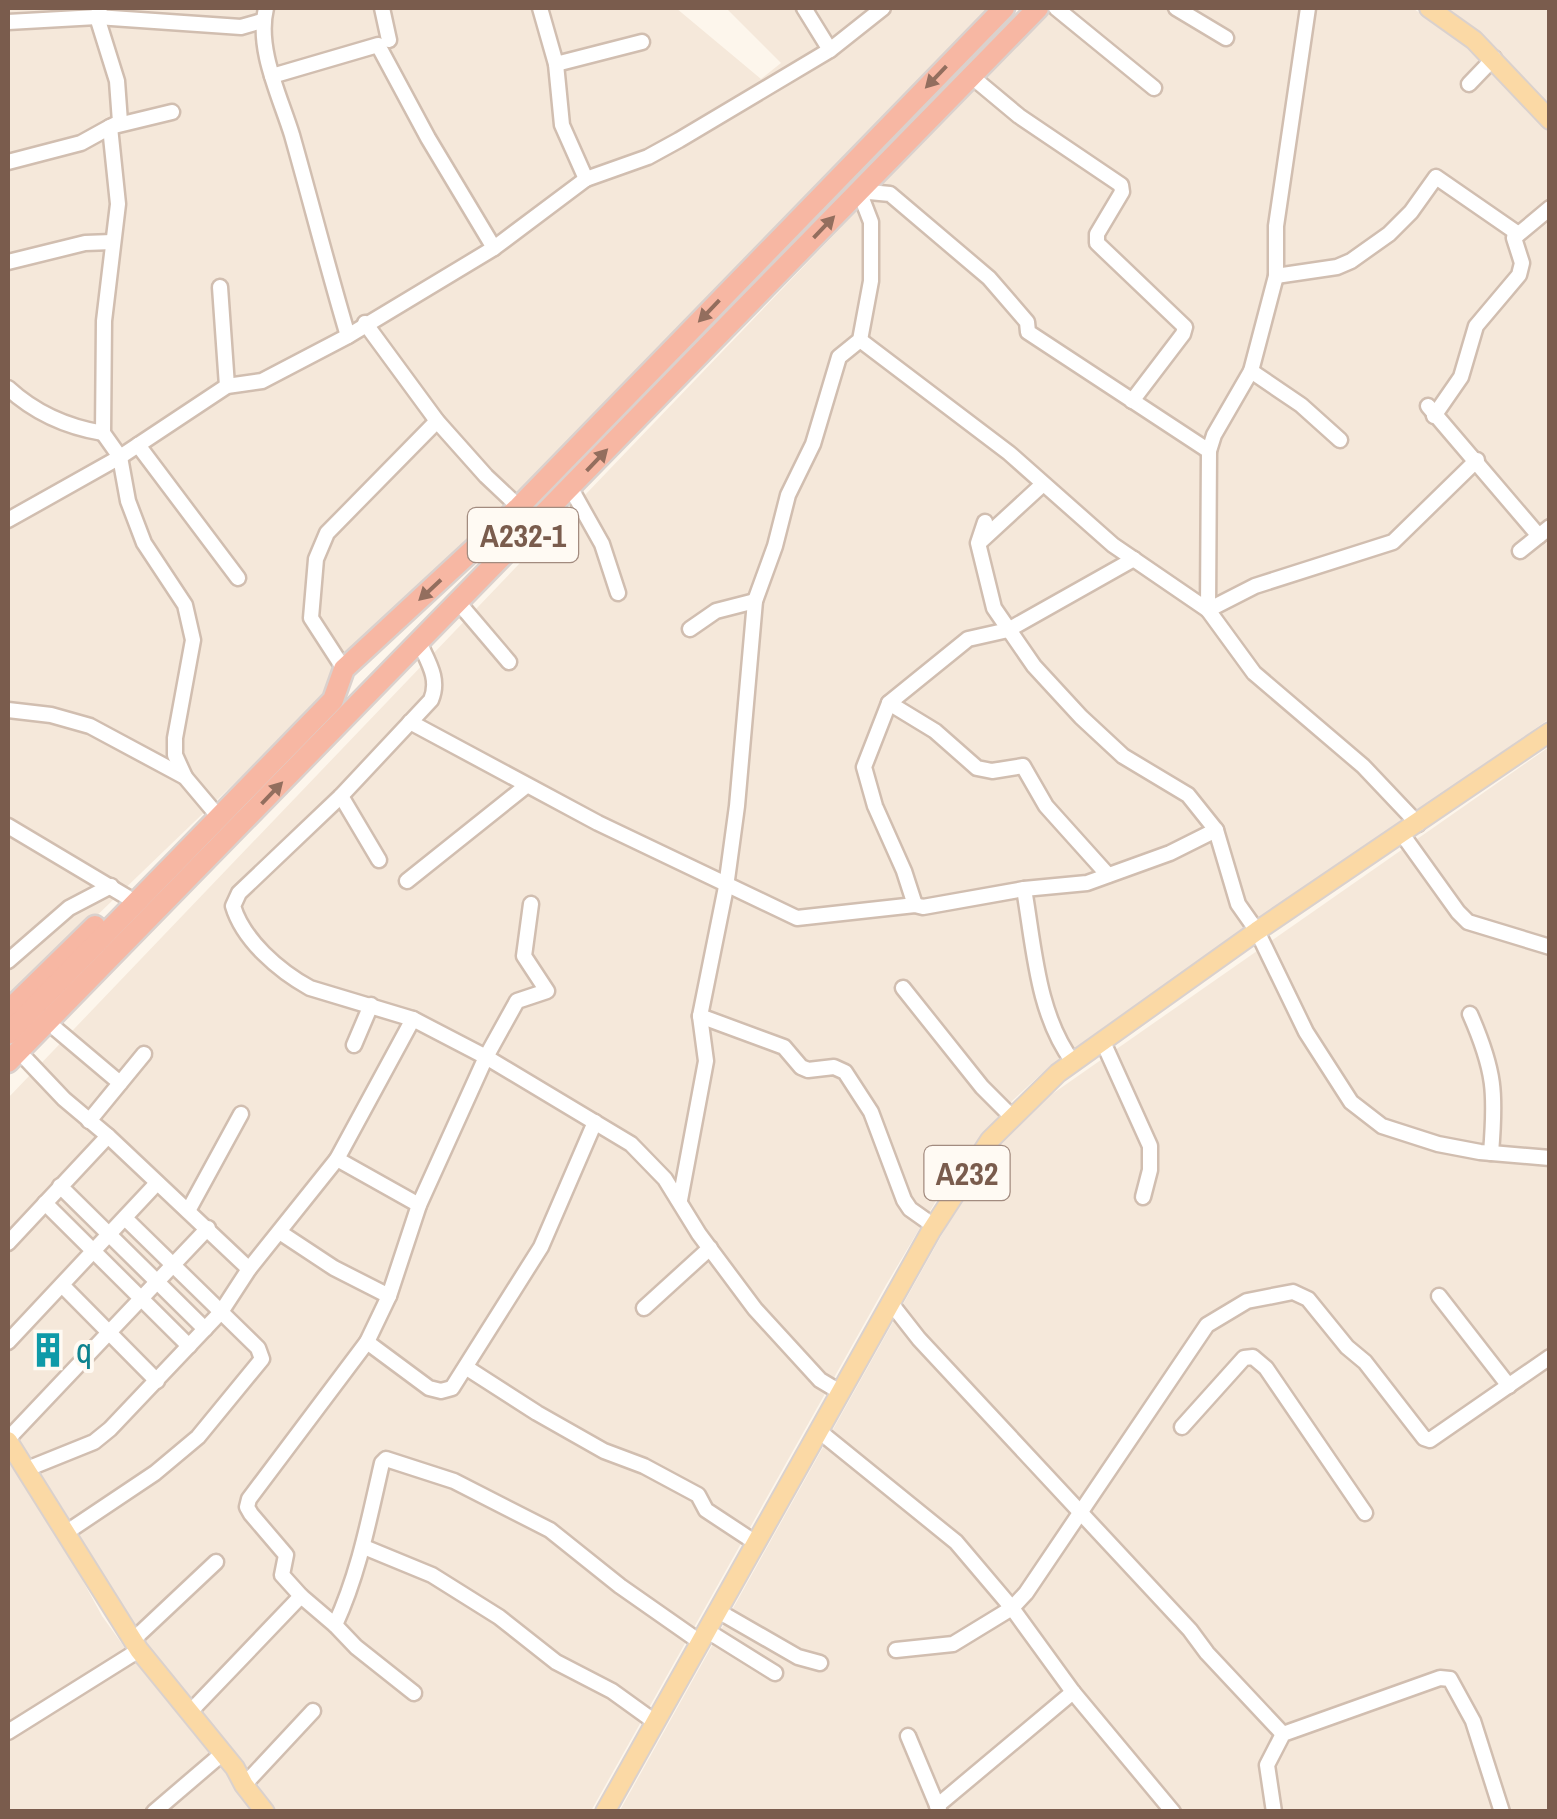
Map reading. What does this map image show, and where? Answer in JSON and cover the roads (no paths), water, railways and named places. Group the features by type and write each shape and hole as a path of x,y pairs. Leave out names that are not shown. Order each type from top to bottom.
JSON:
{"highway":[{"name":"A232-1","path":"8,1034 333,700 344,669 518,507 1004,8"},
{"name":"A232-1","path":"17,1061 149,914 244,822 1038,8"},
{"path":"8,1011 119,892 222,812"},
{"path":"8,1081 17,1061 56,1028 244,822"}],"main road":[{"path":"1429,8 1494,58 1550,120"},
{"name":"A232","path":"612,1809 655,1722 890,1302 977,1158 1011,1116 1073,1062 1257,930 1547,739"},
{"path":"8,1440 136,1645 265,1812"}],"street":[{"path":"382,8 389,40"},
{"path":"540,8 556,64 562,125 586,179"},
{"path":"804,8 830,50"},
{"path":"8,520 120,458 227,386 262,381 348,336 494,248 586,179 648,157 830,50 883,8"},
{"path":"1056,8 1154,88"},
{"path":"1176,8 1226,38"},
{"path":"1208,610 1209,451 1214,435 1252,371 1276,276 1276,226 1308,8"},
{"path":"8,162 81,143 120,122 117,81 98,12"},
{"path":"8,22 98,12 240,27 264,14 272,76 348,336"},
{"path":"556,64 642,42"},
{"path":"272,76 378,45 494,248"},
{"path":"1469,84 1494,58"},
{"path":"971,76 1020,116 1120,184 1122,192 1097,234 1097,243 1184,327 1183,334 1132,400"},
{"path":"110,127 172,112"},
{"path":"110,127 118,204 103,340 103,433 120,458 128,501 144,542 185,605 194,640 175,738 175,755 185,777"},
{"path":"1276,276 1337,268 1351,261 1390,234 1436,177 1517,233"},
{"path":"680,1200 706,1061 700,1016 726,886 737,806 755,601 788,494 813,444 839,357 860,340 871,281 871,222 859,192 890,194 989,278 1027,322 1028,332 1209,451"},
{"path":"1520,551 1544,532 1431,411 1461,377 1476,326 1519,275 1522,263 1514,243 1517,233 1550,208"},
{"path":"8,262 85,243 112,242"},
{"path":"220,288 227,386"},
{"path":"365,324 437,422 518,507"},
{"path":"860,340 1009,453 1112,545 1208,610 1254,673 1363,766 1410,829 1458,912 1468,922 1550,947"},
{"path":"839,357 876,351"},
{"path":"1252,371 1302,406 1340,440"},
{"path":"8,388 25,404 73,428 103,433"},
{"path":"344,669 311,618 316,560 327,534 437,422"},
{"path":"138,445 238,578"},
{"path":"1208,610 1255,586 1392,542 1477,460"},
{"path":"978,544 1043,484"},
{"path":"570,487 602,544 618,593"},
{"path":"984,522 978,544 994,608 1034,666 1082,717 1123,756 1188,795 1216,830 1238,904 1257,930 1306,1032 1351,1102 1382,1126 1438,1144 1491,1154 1550,1158"},
{"path":"915,905 875,806 864,767 888,703 968,640 1008,630 1134,558"},
{"path":"690,629 716,611 755,601"},
{"path":"458,602 509,662"},
{"path":"419,642 436,688 430,700 340,796 238,894 232,906 236,917 275,966 310,988 413,1020 486,1057 631,1144 665,1179 710,1248 788,1347 820,1380 840,1392"},
{"path":"888,703 935,730 977,768 992,771 1023,766 1046,806 1108,875"},
{"path":"8,710 51,715 90,726 185,777 222,812"},
{"path":"410,722 526,786 798,918 915,905 923,908 1024,889 1087,883 1170,853 1216,830"},
{"path":"407,881 526,786"},
{"path":"340,796 379,860"},
{"path":"8,826 119,892"},
{"path":"1024,889 1041,991 1062,1048 1073,1062"},
{"path":"8,961 68,908 119,892"},
{"path":"414,1693 356,1647 282,1575 286,1554 247,1507 249,1499 367,1342 389,1296 419,1204 486,1057 517,1001 547,991 524,956 530,904"},
{"path":"903,988 982,1087 1011,1116"},
{"path":"354,1044 371,1004"},
{"path":"1470,1014 1495,1086 1491,1154"},
{"path":"700,1016 784,1047 808,1070 834,1067 845,1072 871,1112 904,1200 910,1210 934,1226"},
{"path":"27,1469 94,1442 158,1381 221,1312 337,1159 413,1020"},
{"path":"56,1028 120,1082"},
{"path":"1103,1042 1150,1146 1150,1170 1143,1197"},
{"path":"88,1121 144,1054"},
{"path":"17,1061 108,1136 250,1269"},
{"path":"188,1211 241,1114"},
{"path":"367,1342 430,1388 452,1388 541,1247 595,1122"},
{"path":"8,1243 108,1136"},
{"path":"337,1159 419,1204"},
{"path":"8,1342 157,1183"},
{"path":"60,1186 205,1328"},
{"path":"46,1204 189,1346"},
{"path":"67,1532 156,1473 198,1436 262,1359 258,1348 126,1218"},
{"path":"8,1440 208,1228"},
{"path":"280,1232 334,1268 389,1296"},
{"path":"644,1308 710,1248"},
{"path":"62,1286 158,1381"},
{"path":"896,1650 953,1644 1012,1608 1026,1593 1208,1324 1247,1301 1293,1292 1308,1299 1347,1348 1366,1362 1424,1438 1436,1436 1550,1356"},
{"path":"1439,1296 1509,1386"},
{"path":"890,1302 919,1339 1283,1734"},
{"path":"1182,1427 1244,1358 1254,1357 1266,1368 1365,1513"},
{"path":"467,1368 538,1414 698,1495 706,1510 756,1542"},
{"path":"818,1431 956,1542 1173,1812"},
{"path":"335,1626 349,1598 386,1459 454,1481 550,1530 620,1586 775,1673"},
{"path":"364,1547 432,1575 499,1617 556,1662 612,1691 655,1722"},
{"path":"10,1726 136,1645 216,1562"},
{"path":"189,1713 301,1596"},
{"path":"718,1611 798,1657 820,1663"},
{"path":"1274,1812 1268,1765 1283,1734 1440,1678 1450,1679 1473,1721 1502,1812"},
{"path":"908,1736 938,1809 1073,1692"},
{"path":"244,1785 313,1711"},
{"path":"154,1812 223,1753"}],"place":[{"name":"q","path":"48,1350"}]}
